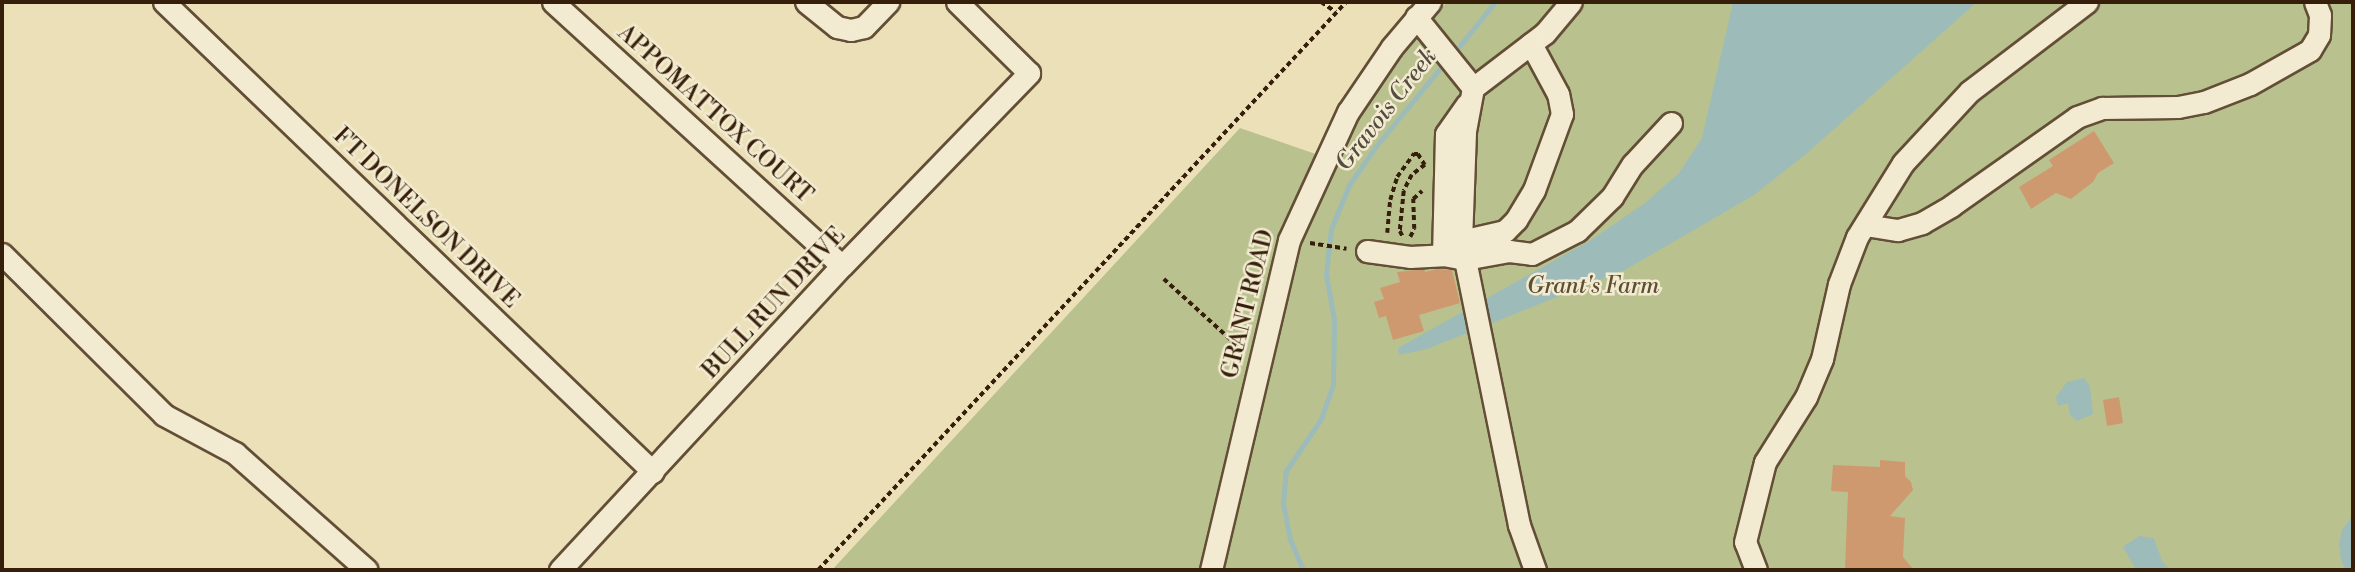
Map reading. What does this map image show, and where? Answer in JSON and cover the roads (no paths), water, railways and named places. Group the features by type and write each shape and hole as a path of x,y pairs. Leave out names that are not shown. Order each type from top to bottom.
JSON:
{"street":[{"name":"FT DONELSON DRIVE","path":"164,2 653,472"},
{"name":"APPOMATTOX COURT","path":"553,2 842,266"},
{"path":"806,2 836,27 851,30 864,27 888,2"},
{"name":"BULL RUN DRIVE","path":"560,570 842,266 1029,73 957,2"},
{"path":"1443,254 1446,134 1471,94 1545,33 1571,2"},
{"path":"1756,570 1745,542 1765,462 1806,397 1822,359 1839,284 1865,225 1903,163 1970,91 2087,2"},
{"path":"1865,225 1898,230 1922,223 1951,206 2077,117 2102,108 2178,107 2204,102 2250,84 2310,50 2319,35 2320,15 2315,2"},
{"path":"1423,9 1437,41 1459,70 1471,94 1465,131 1463,250 1516,511 1535,570"},
{"name":"GRANT ROAD","path":"1211,570 1289,240 1348,112 1423,9"},
{"path":"1463,250 1505,231 1516,220 1534,190 1562,114 1558,94 1531,44"},
{"path":"1376,252 1410,257 1463,250 1532,254 1577,231 1612,197 1633,164 1671,123"},
{"path":"2,254 164,415 235,453 367,570"}],"water":[{"path":"1733,2 1977,2 1806,154 1754,195 1625,270 1427,349 1399,355 1398,348 1591,240 1645,203 1679,173 1702,138"},
{"path":"2084,378 2090,387 2093,414 2077,421 2070,415 2068,403 2058,406 2056,397 2067,382"},
{"path":"2353,515 2353,570 2346,570 2341,560 2339,544 2342,530"},
{"path":"2139,536 2154,538 2162,561 2170,570 2136,570 2123,547"}],"waterway":[{"name":"Gravois Creek","path":"1453,54 1495,2"},
{"name":"Gravois Creek","path":"1303,570 1290,539 1283,503 1286,471 1321,419 1333,385 1334,320 1326,274 1331,229 1349,185 1376,146 1446,61"}],"park label":[{"name":"Grant's Farm","path":"1593,286"}]}
